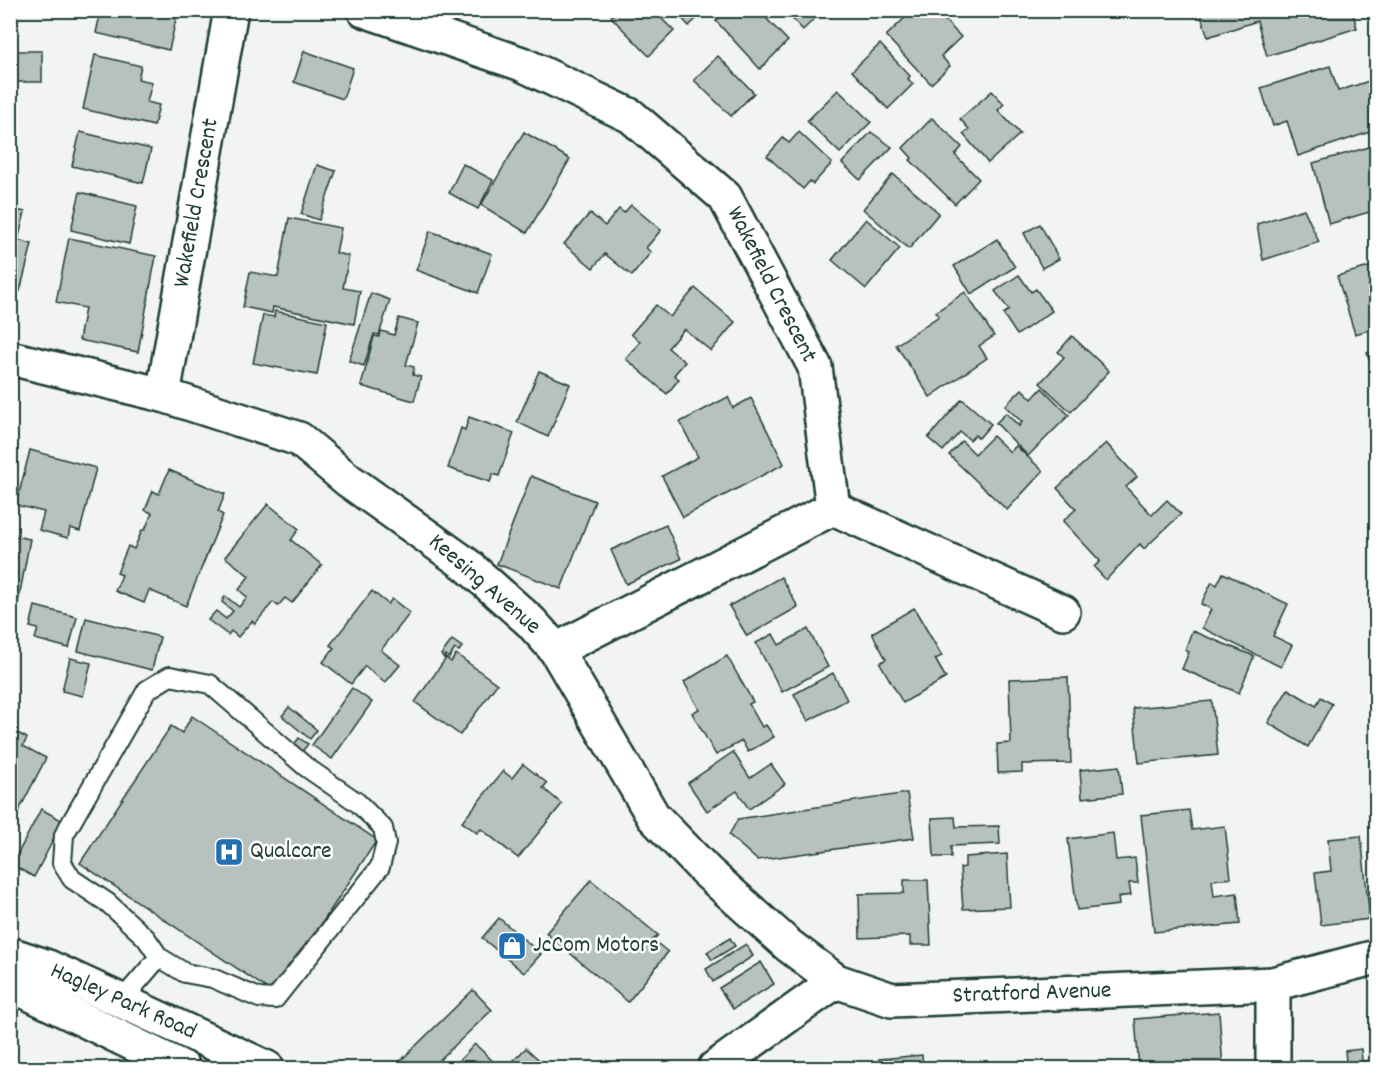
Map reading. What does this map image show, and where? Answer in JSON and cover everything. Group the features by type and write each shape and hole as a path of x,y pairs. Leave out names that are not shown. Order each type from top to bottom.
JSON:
{"street":[{"name":"Wakefield Crescent","path":"163,395 231,10"},
{"name":"Wakefield Crescent","path":"364,10 522,64 631,116 725,197 815,367 833,508"},
{"name":"Keesing Avenue","path":"10,358 163,395 299,439 348,480 467,565 531,622 556,650 613,753 653,816 706,871 788,945 836,981"},
{"path":"556,650 833,508 1063,612"},
{"name":"Hagley Park Road","path":"10,954 48,967 267,1068"},
{"name":"Stratford Avenue","path":"836,981 892,1000 1273,984 1377,957"},
{"path":"715,1068 836,981"},
{"name":"Hagley Park Road","path":"10,984 183,1068"},
{"path":"1273,984 1273,1068"}],"lane":[{"path":"171,676 210,684 306,767 358,803 383,828 386,843 380,867 275,999 259,998 212,978 184,973 159,957 146,938 108,903 72,879 62,863 64,835 94,780 147,690 171,676"},
{"path":"122,1000 159,957"}],"building":[{"path":"101,10 178,10 169,50 96,33"},
{"path":"617,10 653,10 674,31 649,56 611,17"},
{"path":"674,10 705,10 689,26"},
{"path":"727,10 772,10 765,17 788,41 760,69 716,21"},
{"path":"784,10 823,10 803,30"},
{"path":"913,10 935,10 961,37 941,56 950,66 931,84 886,36"},
{"path":"1199,10 1352,10 1357,28 1267,56 1257,21 1208,37"},
{"path":"880,44 910,76 908,79 913,84 888,109 852,71"},
{"path":"10,51 42,51 42,82 10,82"},
{"path":"304,51 353,68 343,99 294,82"},
{"path":"95,55 141,66 138,79 152,82 147,102 159,105 154,126 83,109"},
{"path":"718,56 754,93 731,116 694,80"},
{"path":"1330,66 1338,91 1369,81 1376,105 1376,130 1298,156 1287,121 1273,126 1261,88"},
{"path":"838,90 871,122 840,153 807,121"},
{"path":"992,91 1004,104 998,110 1020,134 988,163 963,134 969,129 960,119"},
{"path":"932,118 962,147 955,155 979,179 955,204 910,160 912,158 903,148"},
{"path":"80,132 151,149 143,183 72,166"},
{"path":"524,132 570,159 527,233 481,205"},
{"path":"799,132 832,163 813,184 810,181 803,189 767,156 783,138 789,143"},
{"path":"871,132 892,147 860,180 842,163"},
{"path":"1376,145 1376,210 1329,224 1313,163"},
{"path":"463,164 493,180 478,209 449,193"},
{"path":"317,165 336,171 319,220 301,214"},
{"path":"10,169 16,170 12,188 10,187"},
{"path":"893,174 939,213 909,249 863,209"},
{"path":"80,192 137,206 129,244 71,230"},
{"path":"631,205 661,230 646,248 651,252 632,276 605,254 593,268 564,244 590,213 605,226 619,209 624,213"},
{"path":"10,208 25,212 18,240 32,244 20,291 10,289"},
{"path":"1304,209 1319,242 1263,260 1257,224"},
{"path":"289,218 341,228 336,253 349,256 343,288 360,291 354,324 273,307 272,313 243,307 250,272 278,277"},
{"path":"866,219 900,248 866,289 832,260"},
{"path":"1040,224 1059,259 1042,268 1024,233"},
{"path":"430,231 492,254 478,293 416,270"},
{"path":"69,238 156,256 138,352 79,340 85,308 56,302"},
{"path":"997,239 1015,267 971,294 954,266"},
{"path":"1376,265 1376,328 1355,334 1337,276"},
{"path":"1019,275 1031,292 1036,289 1052,311 1017,335 1003,314 1009,310 995,291"},
{"path":"695,288 735,322 711,351 684,329 668,348 685,362 674,375 679,379 667,394 626,359 640,342 631,334 656,305 670,317"},
{"path":"965,292 994,336 979,346 987,358 930,397 896,345 939,316 936,312"},
{"path":"371,293 390,300 379,335 374,334 364,366 349,361"},
{"path":"275,311 327,322 317,375 253,363 263,315 274,317"},
{"path":"399,318 418,323 406,365 414,367 413,375 421,377 414,401 361,386 374,336 379,337 381,331 394,335"},
{"path":"1072,336 1109,371 1071,412 1040,383 1064,357 1058,352"},
{"path":"1376,350 1376,382 1367,353"},
{"path":"539,371 570,384 548,437 517,422"},
{"path":"1042,388 1069,415 1028,456 996,423 1006,413 1019,426 1022,422 1005,406 1022,389 1032,399"},
{"path":"728,397 733,408 751,398 784,464 683,517 662,476 698,457 680,422"},
{"path":"962,399 991,424 979,438 975,435 970,440 960,432 943,451 928,438"},
{"path":"469,417 514,433 499,476 493,474 490,482 448,468 461,428 465,430"},
{"path":"993,436 1010,452 1016,446 1043,471 1007,510 949,455 962,441 975,454"},
{"path":"1106,443 1137,477 1126,487 1152,515 1167,500 1181,514 1144,549 1140,544 1106,580 1094,567 1100,561 1063,521 1076,509 1057,488"},
{"path":"30,450 96,468 80,531 70,528 68,538 39,530 44,512 16,505"},
{"path":"169,470 225,494 218,512 223,515 186,606 149,590 144,603 115,591 122,575 117,573 128,546 134,549 142,530 145,530 152,513 145,510 153,491 159,494"},
{"path":"531,476 595,501 561,589 497,564"},
{"path":"268,504 299,529 291,540 322,565 292,603 285,598 278,606 273,602 255,624 252,621 238,637 231,631 228,635 208,620 216,611 226,619 233,611 222,602 225,596 239,607 247,597 239,590 249,576 225,557"},
{"path":"666,525 681,559 626,584 611,550"},
{"path":"10,535 30,539 13,630 10,629"},
{"path":"1223,573 1288,604 1273,636 1292,645 1281,667 1202,628 1211,609 1201,604 1212,582 1217,585"},
{"path":"781,577 798,607 747,636 729,606"},
{"path":"372,591 388,604 392,599 410,613 381,650 400,665 385,683 365,666 351,684 323,662 334,648 330,645"},
{"path":"35,606 77,617 69,648 35,639 38,629 30,627"},
{"path":"914,608 942,656 935,659 946,678 903,703 880,663 886,659 872,633"},
{"path":"86,618 160,637 152,670 78,651"},
{"path":"808,629 828,667 782,692 756,643 773,634 779,645"},
{"path":"1192,631 1254,656 1239,693 1182,669 1189,652 1185,650"},
{"path":"452,640 462,647 459,651 455,649 449,658 446,655 444,658 441,655"},
{"path":"456,654 497,684 460,735 415,702 446,658 451,662"},
{"path":"727,656 753,702 749,704 762,727 766,725 774,737 748,752 742,741 716,755 692,713 699,709 684,682"},
{"path":"70,658 91,663 83,696 62,691"},
{"path":"833,673 847,700 808,721 794,694"},
{"path":"1068,677 1071,763 1022,764 1022,772 998,773 997,744 1011,743 1009,679"},
{"path":"352,688 372,702 332,759 312,745"},
{"path":"1288,689 1316,706 1321,697 1332,704 1308,747 1268,723"},
{"path":"1212,701 1218,755 1139,763 1133,708"},
{"path":"289,707 317,730 310,739 282,716"},
{"name":"Qualcare","path":"192,716 377,840 275,994 80,863 171,726 182,733"},
{"path":"10,729 27,738 23,746 46,758 13,822 10,821"},
{"path":"299,738 308,744 301,753 293,746"},
{"path":"733,752 750,778 771,764 785,784 749,809 737,791 707,811 688,783"},
{"path":"523,764 547,783 543,788 562,804 518,858 481,829 477,833 462,822 503,771 512,778"},
{"path":"1119,766 1122,794 1082,798 1080,770"},
{"path":"907,793 914,838 757,860 729,835 738,819"},
{"path":"41,809 63,821 34,877 12,865"},
{"path":"1189,810 1192,830 1225,826 1231,878 1212,880 1214,896 1237,893 1240,924 1154,932 1141,815"},
{"path":"955,817 956,827 999,826 1000,844 951,846 951,857 934,857 932,818"},
{"path":"1113,833 1116,860 1135,858 1138,883 1129,883 1131,895 1118,897 1119,905 1077,910 1068,839"},
{"path":"1361,836 1370,919 1321,925 1315,873 1331,871 1328,839"},
{"path":"1007,854 1010,907 963,909 960,868 965,867 965,857"},
{"path":"591,880 658,935 653,940 668,952 628,1002 546,933"},
{"path":"904,880 928,880 931,945 910,945 910,936 860,938 859,894 904,893"},
{"name":"JcCom Motors","path":"499,918 541,954 524,973 482,938"},
{"path":"730,938 735,946 712,960 707,952"},
{"path":"746,944 753,956 713,982 706,969"},
{"path":"761,962 774,984 733,1009 719,988"},
{"path":"473,990 492,1010 431,1068 393,1068"},
{"path":"1219,1012 1223,1068 1139,1068 1135,1019"},
{"path":"475,1044 500,1068 452,1068"},
{"path":"526,1048 548,1068 506,1068"},
{"path":"1361,1049 1362,1061 1376,1060 1376,1068 1341,1068 1346,1061 1345,1051"},
{"path":"922,1055 923,1068 880,1068 879,1059"}],"place":[{"name":"Qualcare","path":"229,852"},
{"name":"JcCom Motors","path":"512,946"}]}
